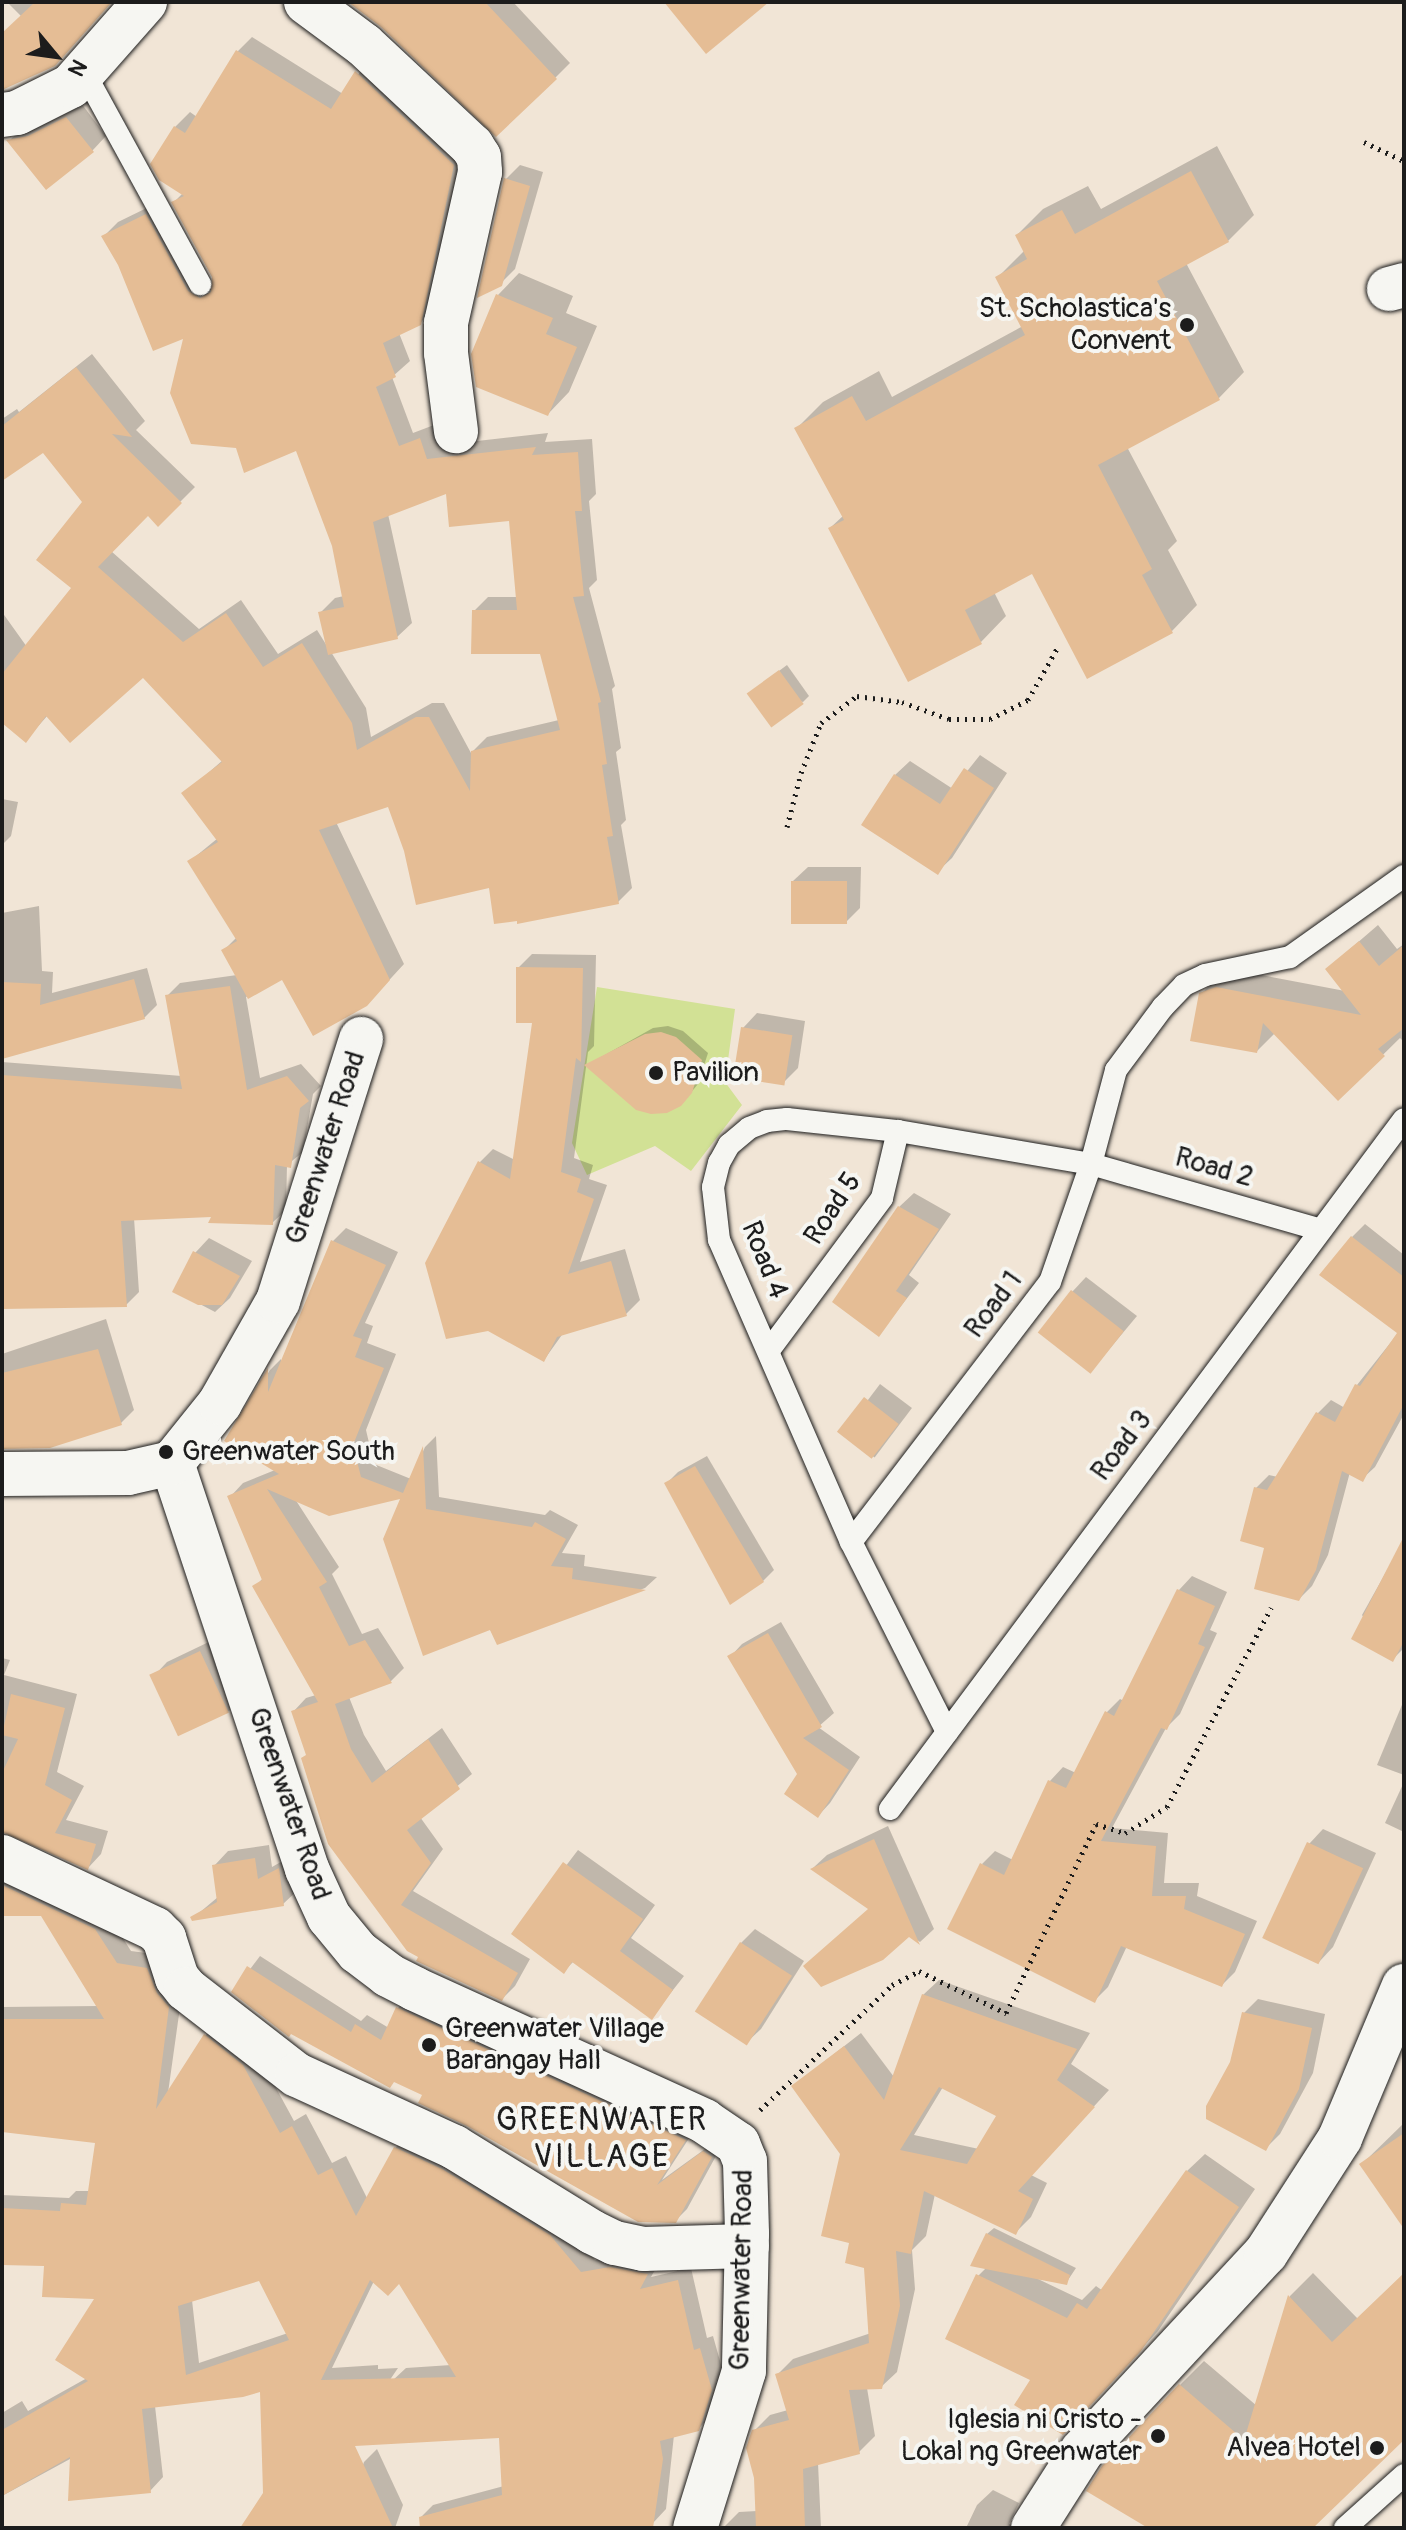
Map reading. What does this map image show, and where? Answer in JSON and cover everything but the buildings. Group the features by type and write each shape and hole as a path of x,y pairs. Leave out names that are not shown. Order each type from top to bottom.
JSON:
{"street":[{"path":"2,115 17,113 71,86 145,2"},
{"path":"306,2 364,45 472,146 479,157 480,172 446,323 446,353 456,431"},
{"name":"Greenwater Road","path":"361,1039 278,1301 220,1403 172,1463 213,1577 307,1869 329,1917 358,1952 388,1975 415,1989 704,2121 738,2144 745,2161 747,2246 744,2371 695,2528"},
{"path":"2,1474 128,1473 172,1463"},
{"path":"2,1857 155,1929 164,1938 177,1978 186,1989 297,2075 454,2147 592,2232 615,2243 643,2249 747,2246"},
{"path":"1033,2528 1082,2451 1266,2253 1340,2138 1404,1986"}],"lane":[{"path":"84,72 200,284"},
{"name":"Road 1","path":"851,1542 1050,1282 1091,1164 1116,1070 1184,985 1205,975 1290,957 1404,876"},
{"name":"Road 4","path":"947,1732 851,1542 770,1349 719,1240 713,1187 719,1163 729,1145 749,1128 767,1121 787,1119 898,1131 1091,1164"},
{"name":"Road 3","path":"890,1809 1404,1119"},
{"name":"Road 5","path":"770,1349 882,1198 898,1131"},
{"name":"Road 2","path":"1091,1164 1321,1230"},
{"path":"1345,2528 1404,2475"}],"path":[{"path":"1364,142 1404,161"},
{"path":"787,827 801,773 821,723 857,696 902,702 949,719 990,719 1028,700 1059,645"},
{"path":"730,2138 892,1985 919,1971 1006,2013 1096,1824 1125,1833 1167,1807 1271,1608"}],"green space":[{"path":"597,987 735,1009 725,1082 742,1105 691,1171 655,1146 587,1175 572,1143"}],"place":[{"name":"St. Scholastica's Convent","path":"1187,325"},
{"name":"Pavilion","path":"656,1073"},
{"name":"Greenwater South","path":"166,1452"},
{"name":"Greenwater Village Barangay Hall","path":"429,2045"},
{"name":"Iglesia ni Cristo - Lokal ng Greenwater","path":"1158,2436"},
{"name":"Alvea Hotel","path":"1377,2448"}],"district":[{"name":"GREENWATER VILLAGE","path":"602,2140"}]}
